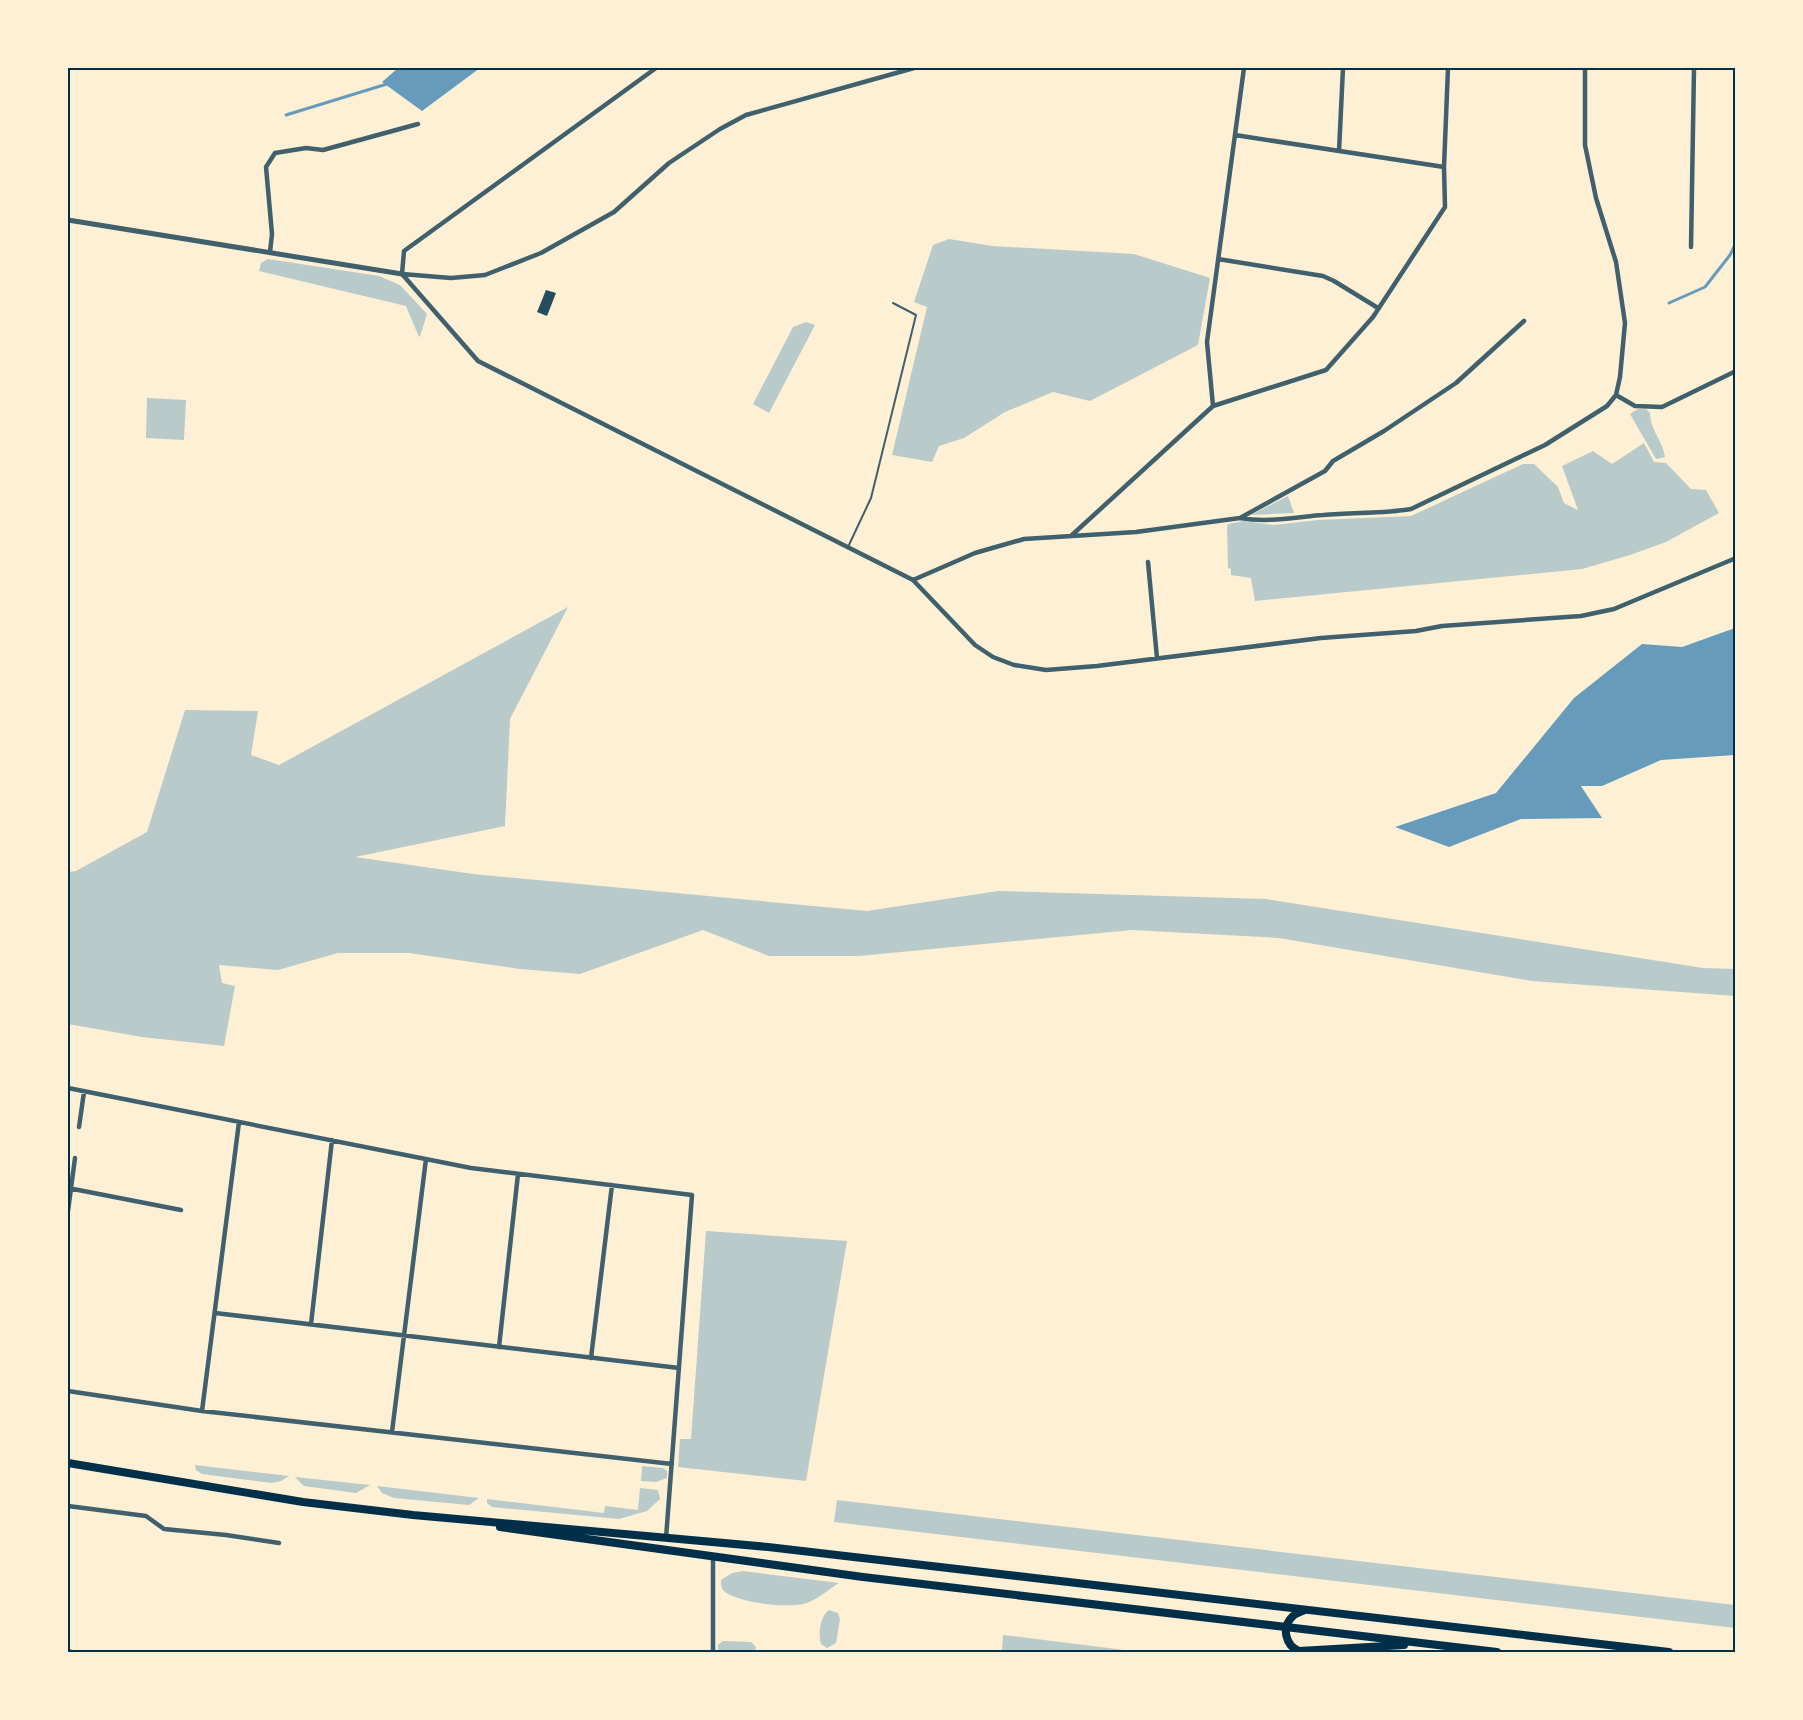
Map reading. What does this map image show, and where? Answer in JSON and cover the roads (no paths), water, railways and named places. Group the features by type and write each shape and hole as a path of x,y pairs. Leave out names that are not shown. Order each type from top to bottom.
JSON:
{"highway":[{"path":"68,1463 303,1502 413,1515 713,1558 1497,1653"},
{"path":"413,1515 768,1547 1669,1653"},
{"path":"665,1551 666,1538"},
{"path":"1307,1610 1292,1617 1286,1628 1288,1642 1292,1648 1299,1651 1425,1644"}],"street":[{"path":"656,68 404,251 402,274 478,361 913,580 975,645 993,657 1014,665 1046,670 1321,638 1581,616 1614,609 1736,558"},
{"path":"68,220 402,274 451,278 485,275 541,253 614,212 669,164 720,129 746,115 914,68"},
{"path":"1213,406 1207,342 1244,68"},
{"path":"1339,151 1343,68"},
{"path":"1072,535 1213,406 1326,370 1378,308 1445,207 1444,167 1448,68"},
{"path":"913,580 975,553 1024,539 1136,532 1240,518 1278,521 1324,515 1390,513 1412,509 1545,445 1607,406 1616,395 1620,377 1625,323 1616,262 1596,198 1585,145 1585,68"},
{"path":"1691,247 1694,68"},
{"path":"270,252 272,234 266,166 274,153 306,148 323,150 418,124"},
{"path":"1235,135 1444,167"},
{"path":"1218,259 1323,276 1378,308"},
{"path":"1240,518 1325,471 1333,461 1425,405 1456,383 1524,321"},
{"path":"1616,395 1635,406 1662,407 1736,370"},
{"path":"1148,562 1156,658"},
{"path":"68,1088 471,1168 692,1195 666,1538"},
{"path":"79,1127 84,1092"},
{"path":"202,1411 239,1122"},
{"path":"311,1324 332,1140"},
{"path":"68,1210 69,1188 75,1158"},
{"path":"392,1432 426,1159"},
{"path":"499,1347 518,1174"},
{"path":"591,1358 612,1185"},
{"path":"69,1188 181,1210"},
{"path":"215,1313 679,1368"},
{"path":"68,1391 202,1411 672,1464"},
{"path":"68,1506 146,1516 164,1529 279,1543"},
{"path":"713,1558 713,1653"}],"lane":[{"path":"848,547 871,498 916,315 893,303"}],"water":[{"path":"398,68 480,68 422,111 382,82"},
{"path":"1735,628 1735,755 1661,760 1602,786 1581,786 1602,818 1521,819 1449,847 1395,827 1496,793 1574,698 1642,644 1682,647"}],"waterway":[{"path":"286,115 387,84"},
{"path":"1669,303 1705,287 1730,255 1736,243"}]}
